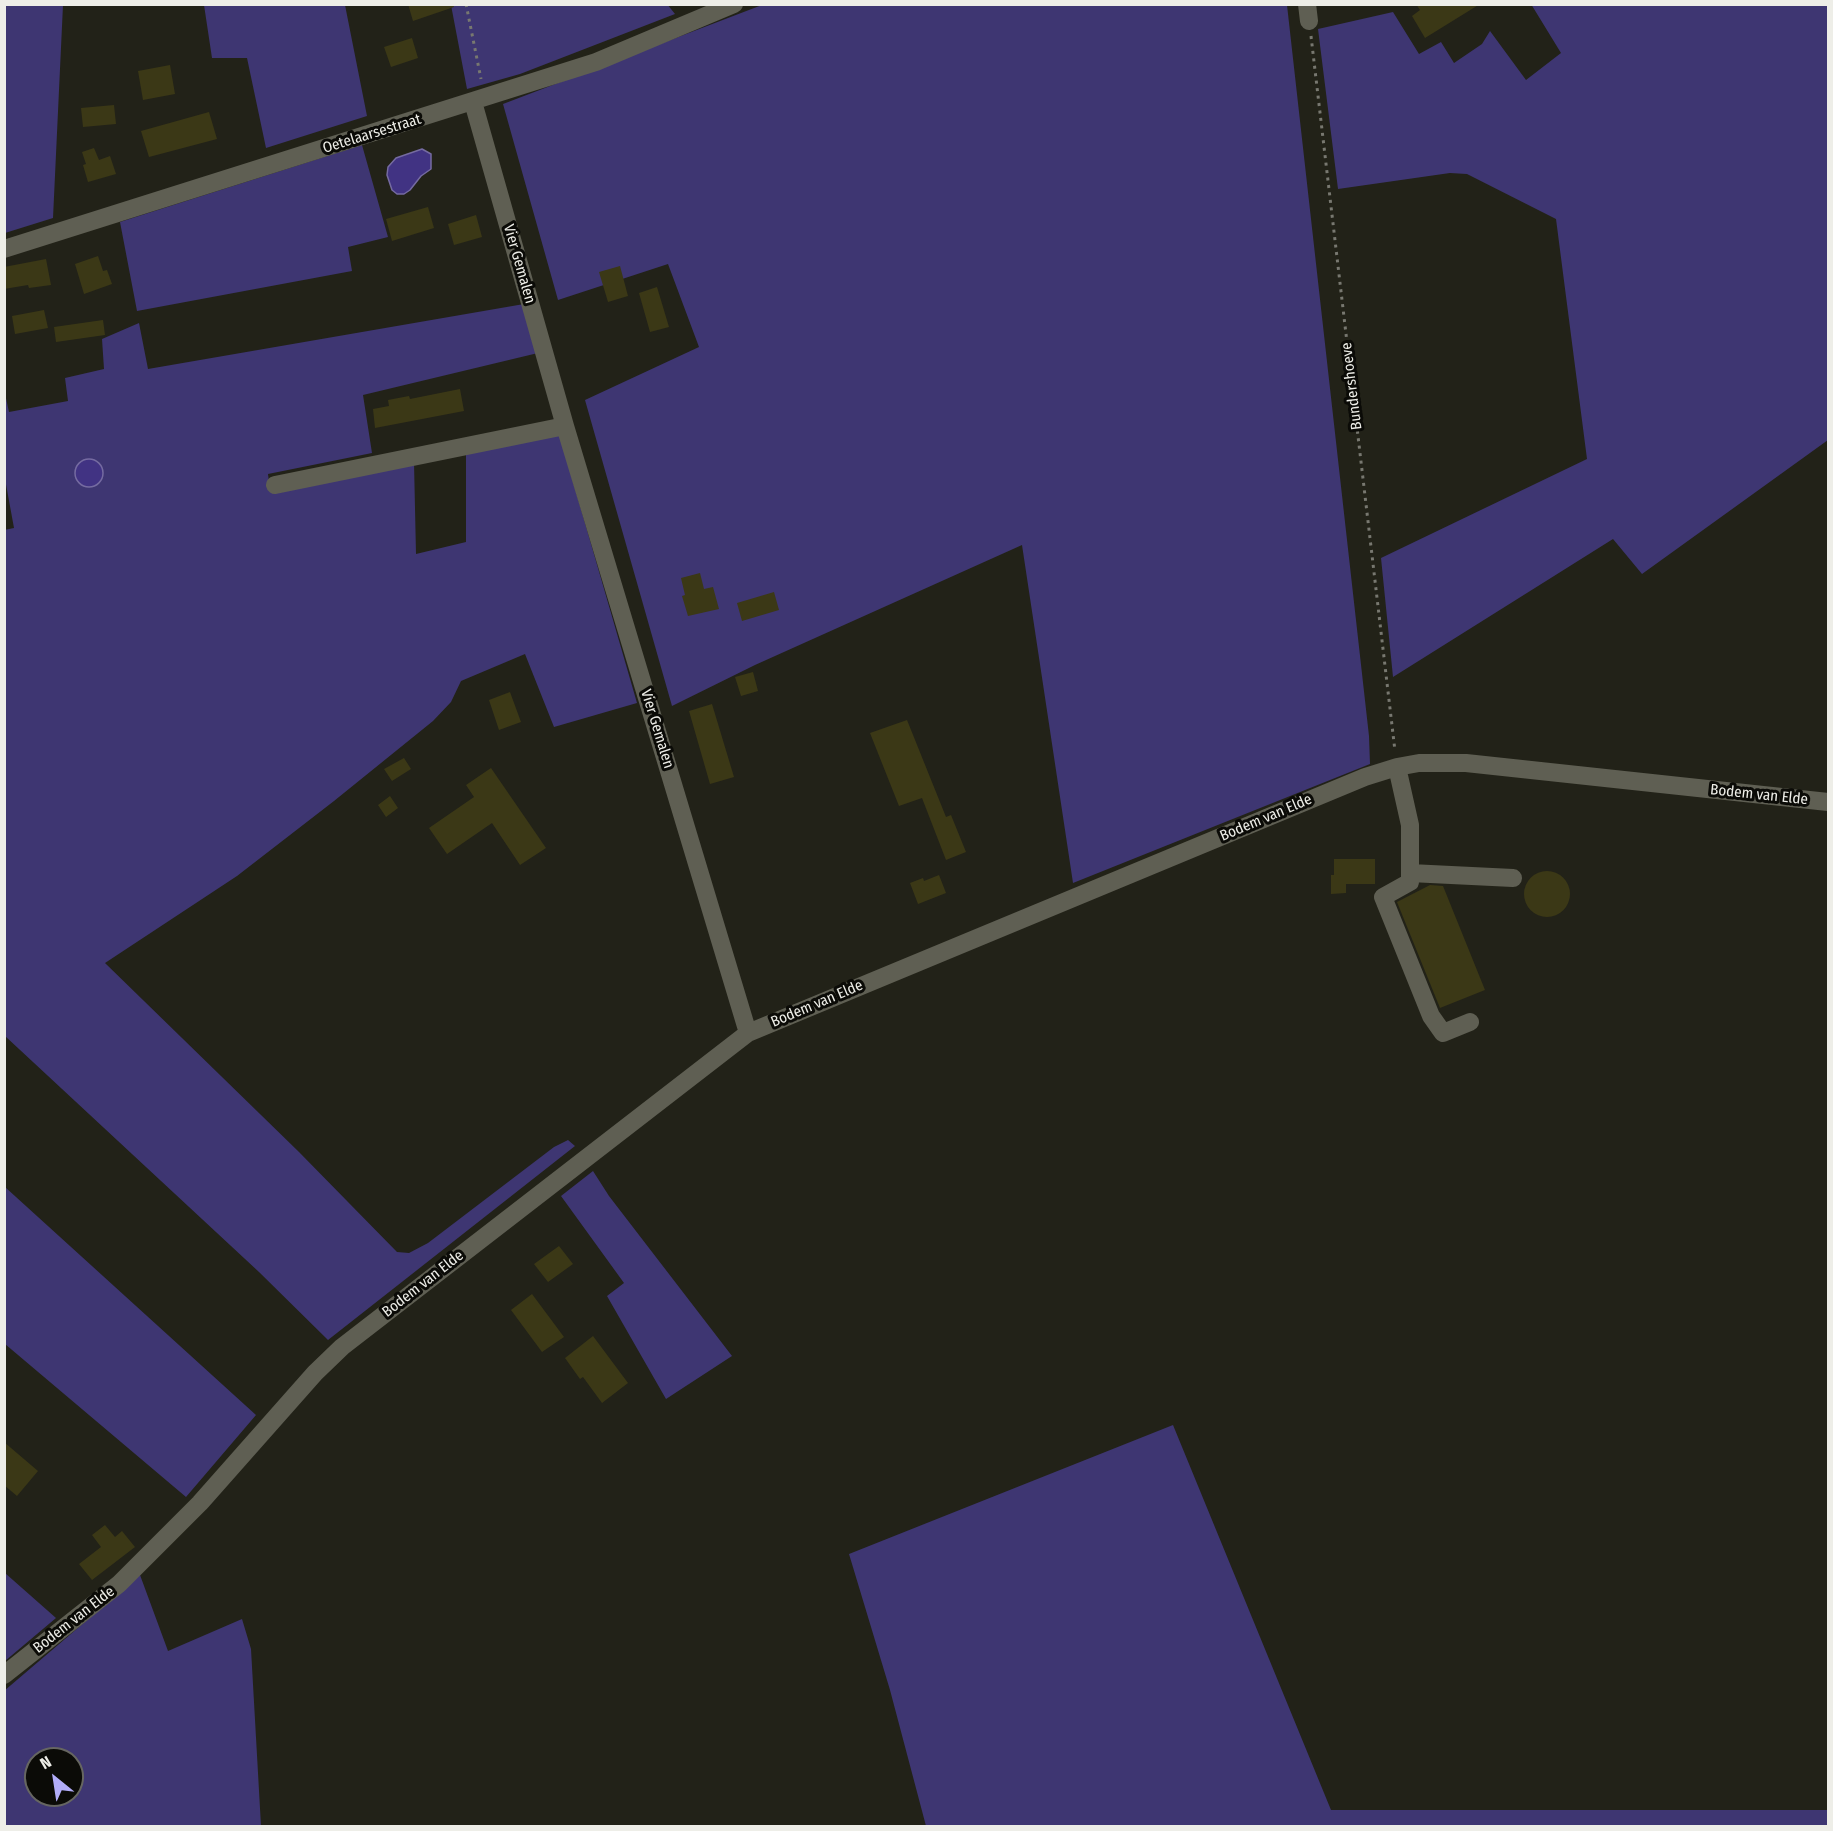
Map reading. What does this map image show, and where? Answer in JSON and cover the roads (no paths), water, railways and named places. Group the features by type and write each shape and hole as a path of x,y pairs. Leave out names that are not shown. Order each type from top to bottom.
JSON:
{"street":[{"name":"Oetelaarsestraat","path":"4,249 596,62 734,4"},
{"name":"Vier Gemalen","path":"479,100 565,426 748,1033"},
{"path":"275,485 565,426"},
{"name":"Bodem van Elde","path":"4,1675 119,1584 200,1503 315,1373 342,1347 748,1033 1365,777 1397,767 1419,763 1466,764 1828,802"},
{"path":"1397,767 1410,825 1410,882 1383,897 1431,1016 1443,1033 1470,1022"},
{"path":"1410,873 1513,878"}]}
